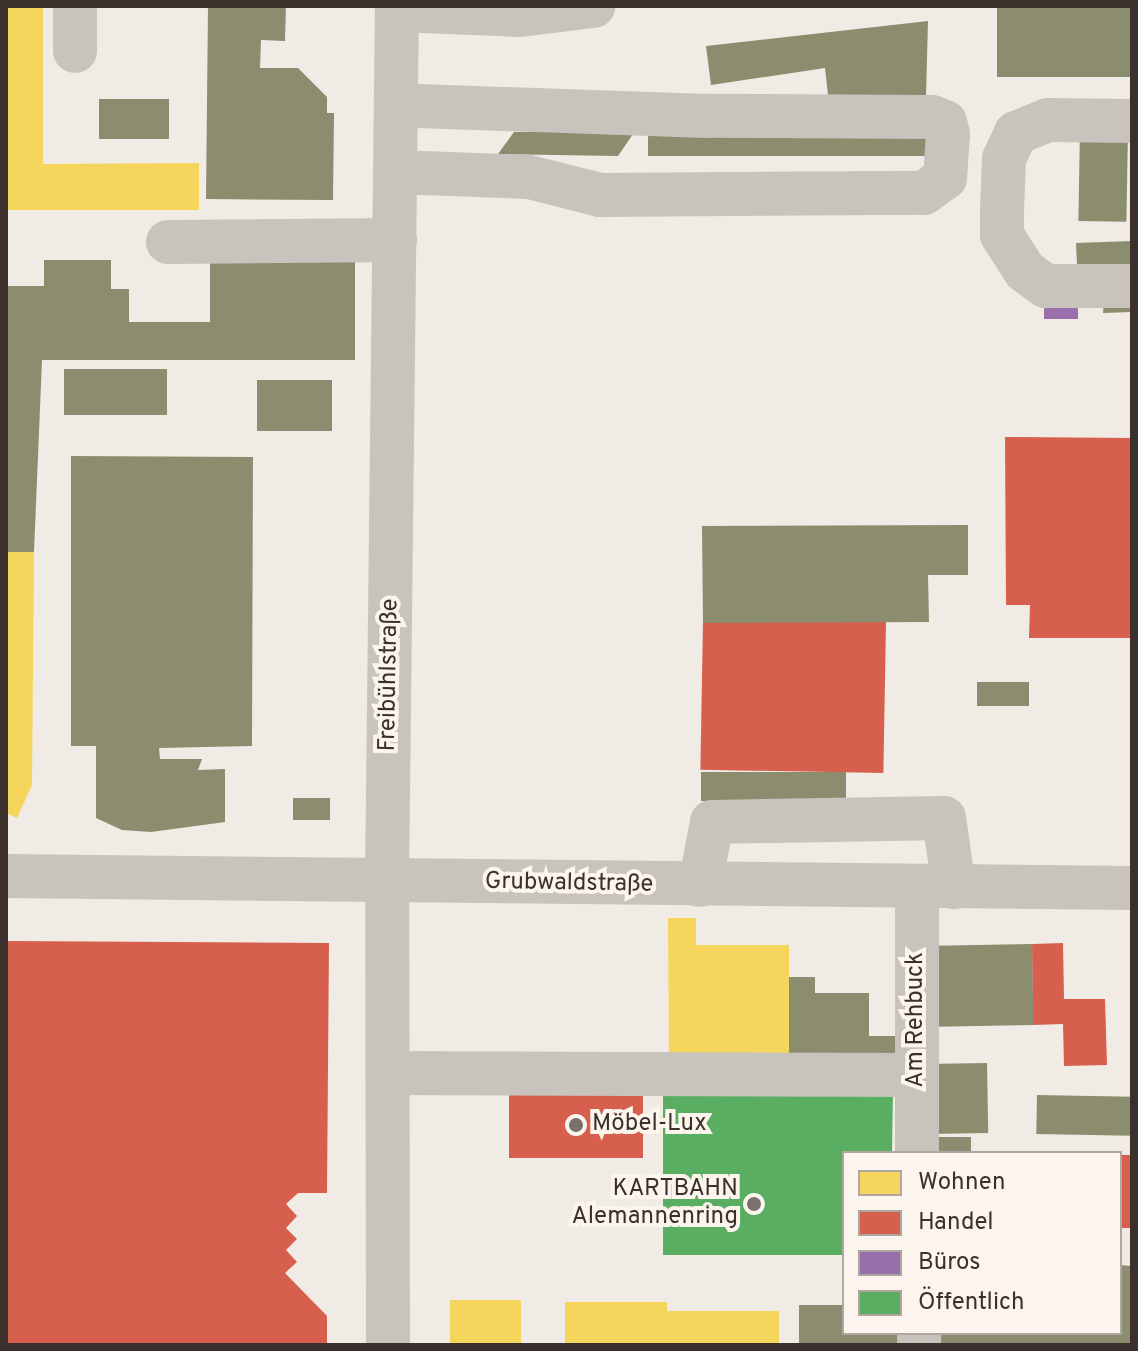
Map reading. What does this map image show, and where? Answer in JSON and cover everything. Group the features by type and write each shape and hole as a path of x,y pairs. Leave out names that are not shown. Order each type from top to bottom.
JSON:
{"street":[{"path":"75,6 75,51"},
{"path":"397,8 489,10 528,15 593,6"},
{"name":"Freibühlstraße","path":"388,1345 387,882 397,8"},
{"path":"395,172 539,178 600,195 818,195 924,193 940,185 947,171 947,127 940,118 396,105"},
{"path":"466,175 469,108"},
{"path":"1132,121 1048,120 1016,133 1004,159 1002,212 1002,235 1025,271 1046,286 1132,286"},
{"path":"168,242 395,240"},
{"name":"Am Rehbuck","path":"700,885 712,822 944,818 916,1075 917,1151"},
{"name":"Grubwaldstraße","path":"6,876 1132,888"},
{"path":"388,1073 916,1075"}],"building: Wohnen":[{"path":"6,6 43,6 43,164 199,163 199,210 6,210"},
{"path":"6,552 34,552 32,785 17,818 6,813"},
{"path":"668,918 696,918 696,945 789,945 789,1064 669,1064"},
{"path":"450,1300 521,1300 521,1345 450,1345"},
{"path":"565,1302 667,1302 667,1311 779,1311 779,1345 565,1345"}],"building: Handel":[{"path":"1005,437 1132,438 1132,638 1029,638 1030,605 1006,605"},
{"path":"703,619 886,622 883,773 700,770"},
{"path":"6,941 329,943 327,1193 298,1193 286,1204 297,1216 286,1228 297,1239 286,1250 297,1262 285,1273 327,1316 327,1345 6,1345"},
{"path":"1063,943 1064,999 1105,999 1107,1065 1064,1066 1063,1024 1033,1025 1032,944"},
{"name":"Möbel-Lux","path":"509,1091 643,1091 643,1158 509,1158"},
{"path":"1122,1155 1132,1155 1132,1228 1122,1228"}],"building: Büros":[{"path":"1044,296 1078,296 1078,319 1044,319"}],"building: Öffentlich":[{"name":"KARTBAHN Alemannenring","path":"663,1089 893,1090 892,1151 842,1151 842,1255 663,1255"}],"building: Industrie":[{"path":"208,6 286,6 285,41 261,40 260,68 298,68 327,97 327,113 334,113 333,200 206,199"},
{"path":"997,7 1132,7 1132,77 997,77"},
{"path":"928,21 926,97 828,95 825,68 711,85 706,46"},
{"path":"99,99 169,99 169,139 99,139"},
{"path":"1080,129 1128,130 1126,222 1078,221"},
{"path":"648,130 933,130 933,156 648,156"},
{"path":"635,131 618,156 498,154 514,132"},
{"path":"1132,241 1132,312 1103,313 1104,299 1078,286 1076,243"},
{"path":"210,259 355,259 355,360 42,360 34,552 6,552 6,286 44,286 44,260 111,260 111,289 129,289 129,322 210,322"},
{"path":"64,369 167,369 167,415 64,415"},
{"path":"257,380 332,380 332,431 257,431"},
{"path":"71,456 253,457 252,746 159,748 160,759 202,759 198,770 225,769 225,822 151,832 122,830 96,818 96,746 71,746"},
{"path":"968,525 968,575 928,575 929,622 703,623 702,526"},
{"path":"977,682 1029,682 1029,706 977,706"},
{"path":"701,772 846,772 846,801 701,801"},
{"path":"293,798 330,798 330,820 293,820"},
{"path":"1032,944 1033,1025 936,1027 935,946"},
{"path":"789,977 815,977 815,993 869,993 869,1036 902,1036 902,1063 789,1064"},
{"path":"987,1063 988,1133 927,1134 926,1064"},
{"path":"1037,1095 1132,1097 1131,1136 1036,1134"},
{"path":"936,1137 971,1137 971,1151 936,1151"},
{"path":"1122,1265 1132,1266 1132,1345 933,1343 933,1335 1122,1335"},
{"path":"799,1305 842,1305 842,1335 903,1335 903,1345 799,1345"}],"place":[{"name":"Möbel-Lux","path":"576,1125"},
{"name":"KARTBAHN Alemannenring","path":"754,1204"}]}
